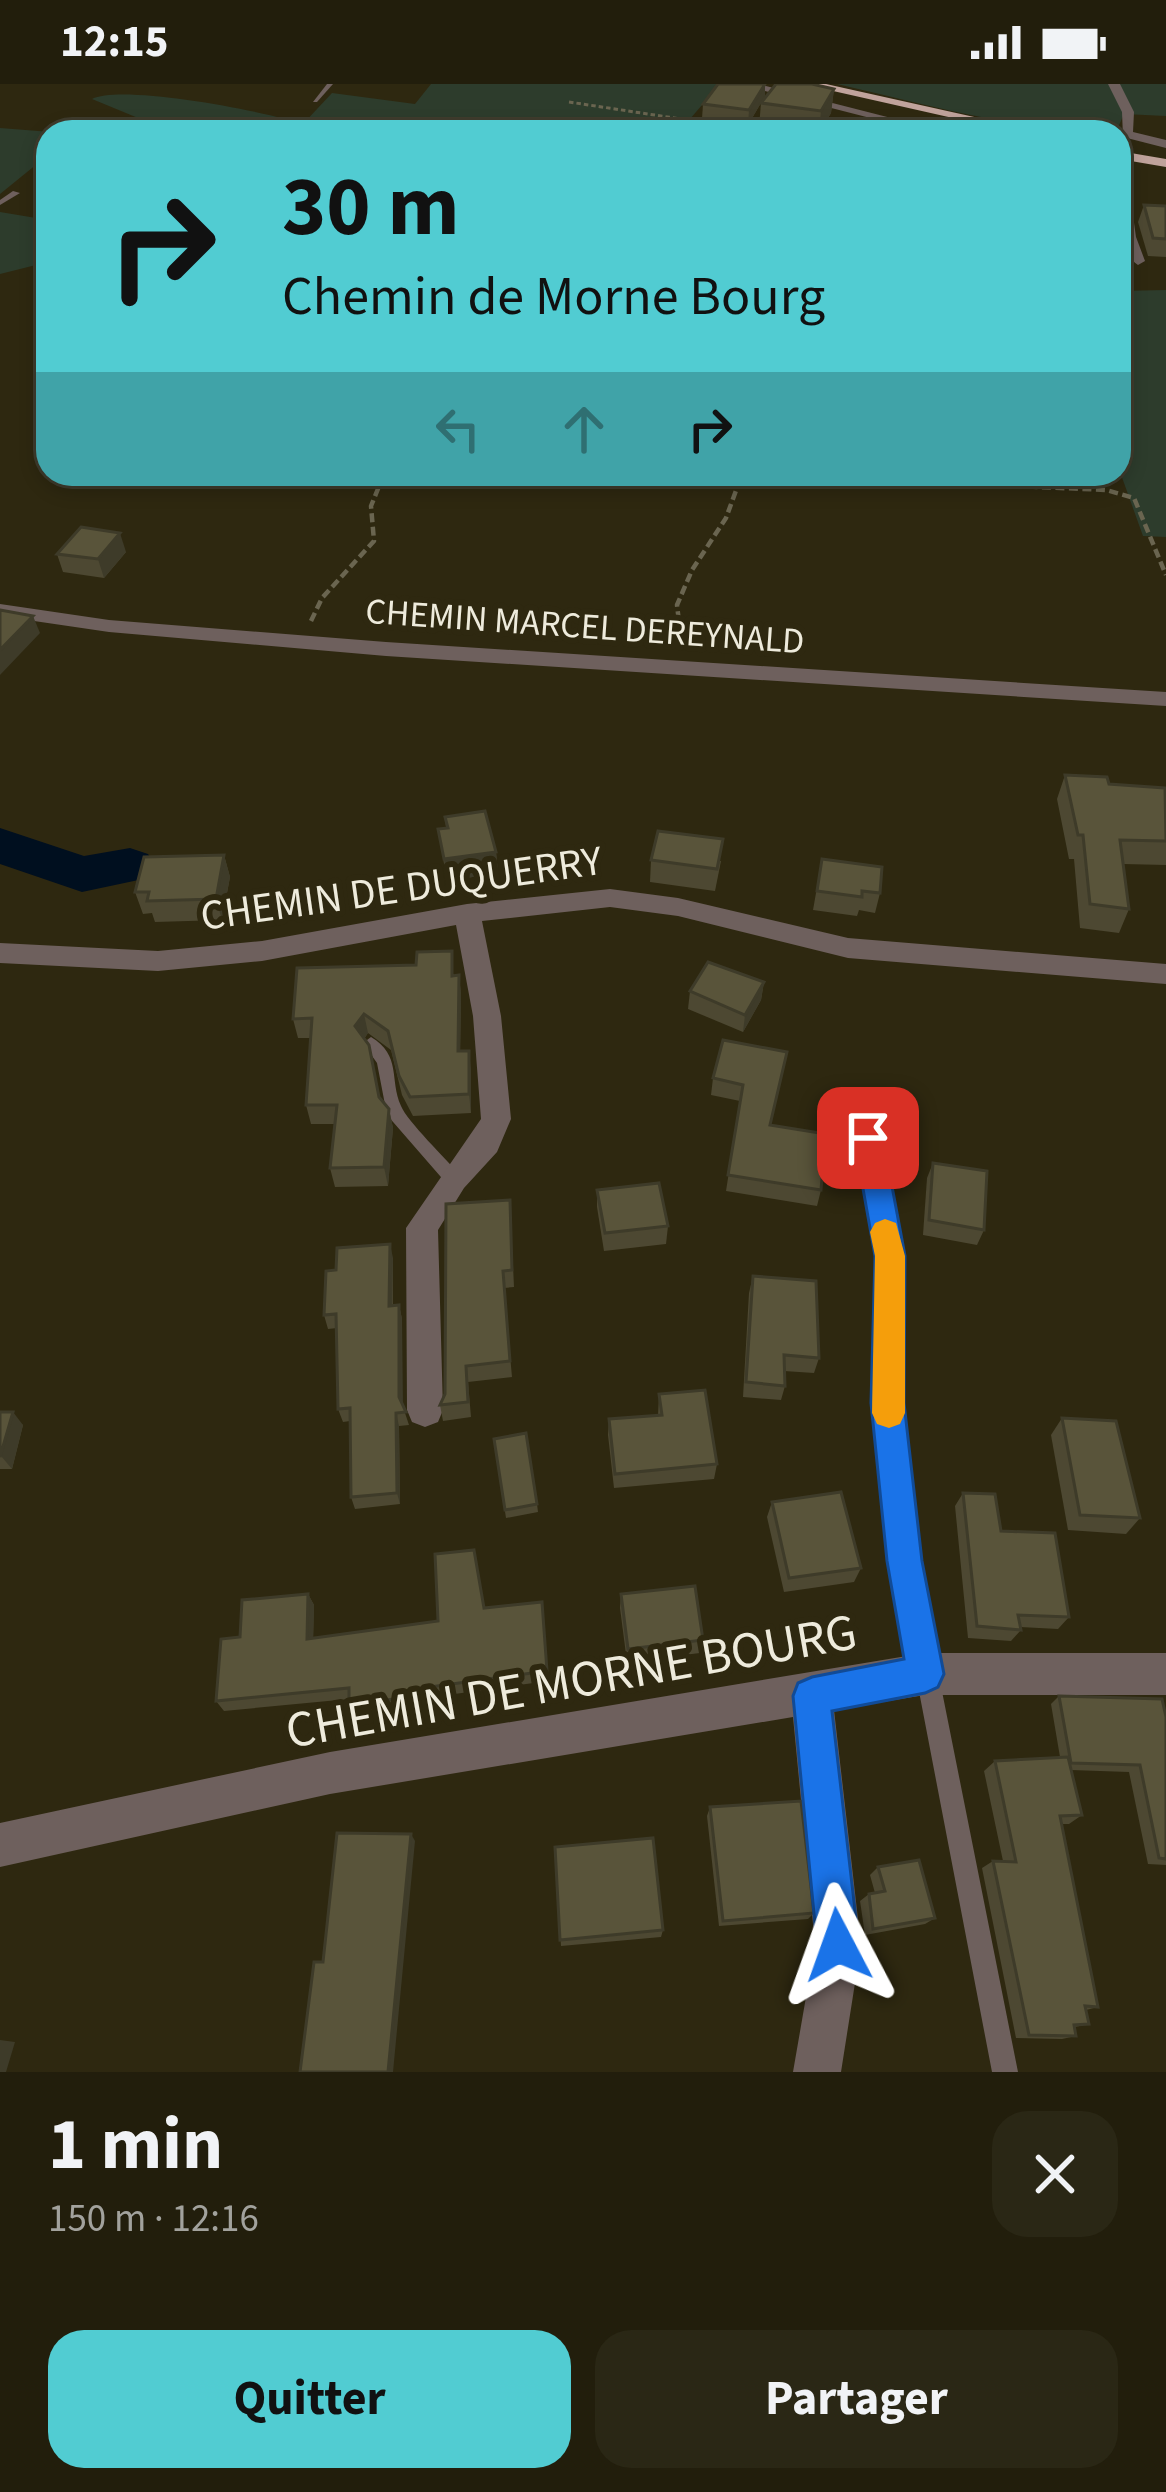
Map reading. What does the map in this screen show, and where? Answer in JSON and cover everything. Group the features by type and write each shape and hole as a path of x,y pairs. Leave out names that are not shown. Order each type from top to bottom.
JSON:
{"highway":[{"path":"808,84 978,120"},
{"path":"777,88 936,120"},
{"path":"1131,153 1166,159"}],"street":[{"path":"744,84 777,88 896,120"},
{"path":"1114,84 1128,120"},
{"path":"1131,135 1166,144"},
{"path":"1131,242 1138,261"},
{"name":"CHEMIN MARCEL DEREYNALD","path":"0,610 109,626 295,641 1166,699"},
{"name":"CHEMIN DE DUQUERRY","path":"0,953 158,961 220,955 466,913 610,898 678,907 848,948 1166,974"},
{"path":"425,1410 422,1228 453,1179 486,1143 496,1119 487,1016 466,913"},
{"name":"CHEMIN DE MORNE BOURG","path":"0,1845 330,1773 925,1674 1166,1674"},
{"path":"812,1696 838,1945 817,2072"}],"lane":[{"path":"315,101 330,84"},
{"path":"764,107 777,88"},
{"path":"0,203 16,193"},
{"path":"371,1043 385,1062 393,1110 453,1179"},
{"path":"868,1138 890,1256 888,1403 904,1561 1005,2072"}],"path":[{"path":"569,102 687,120"},
{"path":"295,641 309,631 321,595 367,556 374,541 368,520 370,499 377,486"},
{"path":"680,668 677,605 692,570 726,518 738,486"},
{"path":"1015,486 1106,490 1134,498 1166,575"}],"green space":[{"path":"431,84 720,84 690,119 697,120 307,120 332,93 415,104"},
{"path":"837,84 1166,84 1166,116 1001,120"},
{"path":"162,97 288,120 143,120 92,99"},
{"path":"0,128 36,131 36,165 0,194"},
{"path":"0,212 36,218 36,265 0,274"},
{"path":"1166,290 1166,537 1143,536 1125,486 1131,486 1131,291"}],"building":[{"path":"718,84 765,84 749,110 703,104"},
{"path":"776,84 834,89 821,111 761,103"},
{"path":"1144,205 1166,206 1166,239 1153,238"},
{"path":"81,527 120,533 98,559 57,554"},
{"path":"0,610 33,616 0,650"},
{"path":"1065,775 1165,788 1166,841 1120,840 1129,909 1090,904 1083,835 1078,835"},
{"path":"485,811 496,852 444,859 438,829 448,828 445,817"},
{"path":"658,831 723,839 717,869 651,860"},
{"path":"224,855 216,899 147,901 149,892 135,892 144,857"},
{"path":"822,859 882,867 880,893 862,891 862,897 817,891"},
{"path":"452,951 452,976 459,975 458,1051 469,1051 469,1094 410,1097 399,1076 388,1031 364,1014 355,1026 369,1045 379,1097 389,1109 384,1167 330,1168 337,1105 306,1105 312,1018 293,1019 297,968 416,965 417,952"},
{"path":"708,962 764,982 745,1015 690,991"},
{"path":"723,1040 787,1052 770,1125 826,1134 821,1190 728,1175 743,1085 713,1078"},
{"path":"933,1163 987,1171 984,1230 929,1220"},
{"path":"659,1183 668,1226 605,1233 597,1190"},
{"path":"510,1200 512,1270 503,1271 510,1361 466,1366 468,1402 440,1405 445,1394 446,1204"},
{"path":"390,1244 389,1306 399,1305 399,1397 406,1412 396,1413 397,1493 351,1497 350,1408 338,1409 336,1314 324,1315 326,1271 336,1270 337,1248"},
{"path":"753,1276 816,1281 819,1358 784,1355 785,1386 746,1382"},
{"path":"705,1390 717,1464 615,1474 609,1419 662,1415 659,1394"},
{"path":"0,1412 13,1412 0,1457"},
{"path":"1062,1418 1116,1421 1140,1518 1080,1515"},
{"path":"526,1433 537,1504 505,1510 494,1439"},
{"path":"841,1492 861,1568 789,1578 772,1502"},
{"path":"963,1493 995,1494 1001,1531 1055,1533 1069,1617 1018,1615 1021,1630 977,1626"},
{"path":"474,1550 484,1608 542,1602 547,1671 415,1689 416,1696 349,1705 349,1688 216,1701 221,1639 240,1637 242,1600 308,1594 307,1639 438,1621 435,1554"},
{"path":"695,1586 703,1640 628,1649 621,1594"},
{"path":"1059,1696 1162,1699 1166,1859 1159,1858 1140,1765 1071,1763"},
{"path":"1068,1757 1082,1815 1060,1816 1098,2007 1085,2006 1089,2024 1074,2025 1076,2036 1029,2035 993,1861 1016,1862 995,1761"},
{"path":"801,1801 814,1913 723,1921 710,1807"},
{"path":"337,1833 411,1834 388,2072 300,2072 314,1962 323,1962"},
{"path":"653,1838 663,1930 560,1940 555,1847"},
{"path":"919,1860 935,1918 873,1929 869,1894 885,1891 878,1867"}],"waterway":[{"path":"0,845 82,874 130,866"}],"slow traffic":[{"path":"885,1232 890,1256 889,1413"}],"route":[{"path":"838,1945 812,1696 925,1674 904,1561 888,1403 890,1256 868,1138"}]}
